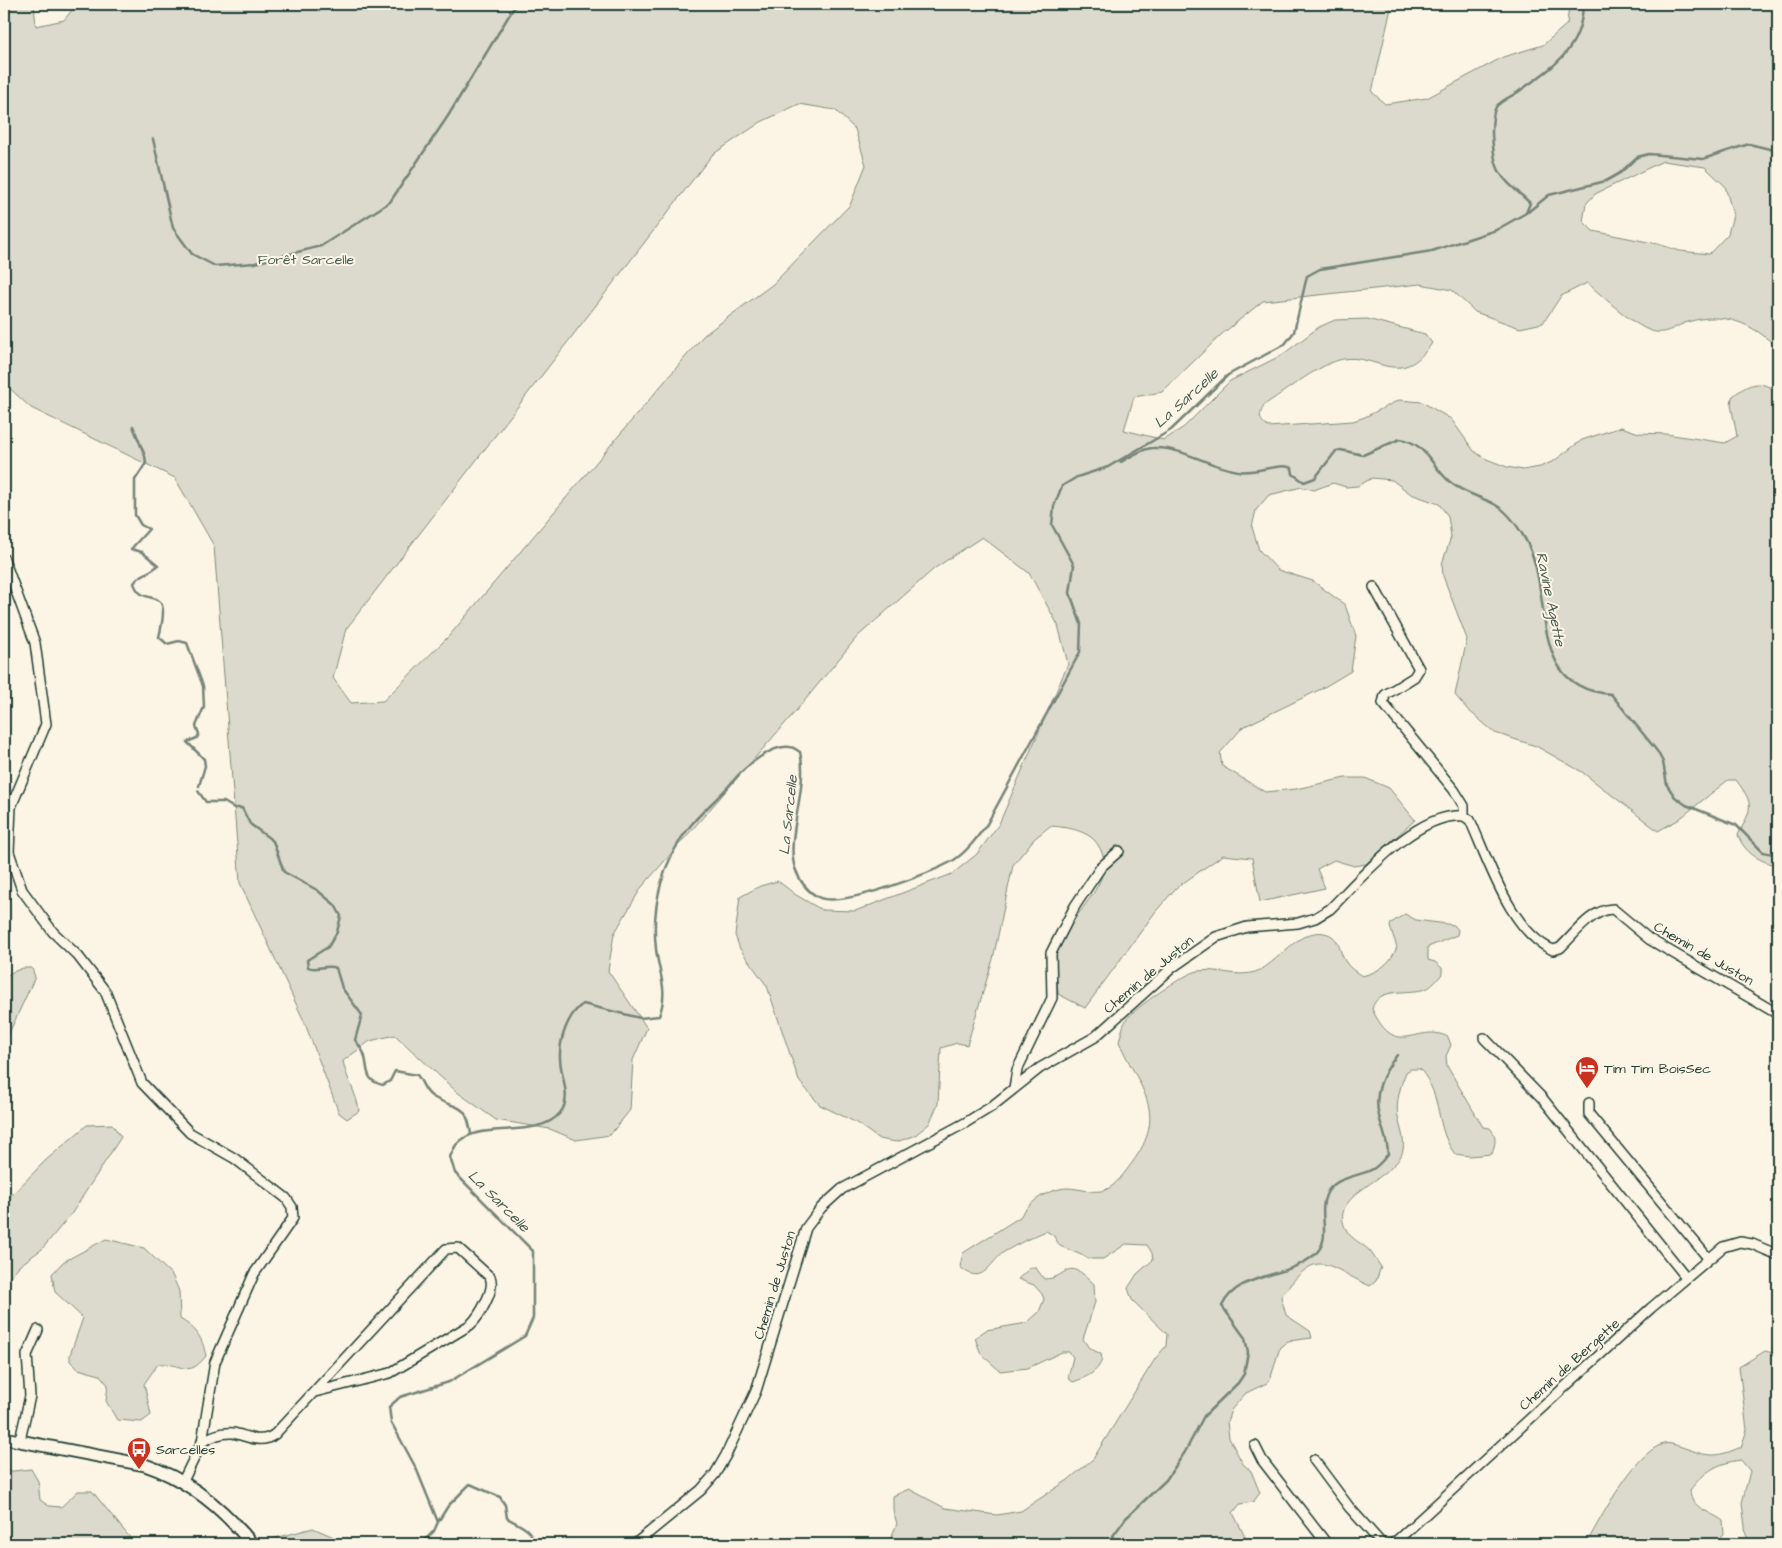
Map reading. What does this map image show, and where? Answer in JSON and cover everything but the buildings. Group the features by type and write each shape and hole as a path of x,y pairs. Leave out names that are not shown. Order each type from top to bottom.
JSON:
{"main road":[{"path":"4,1438 145,1465 183,1481 216,1505 252,1544"}],"street":[{"path":"4,562 35,642 46,724 11,807 10,852 22,890 53,932 78,956 105,991 142,1082 190,1133 234,1158 272,1186 286,1198 292,1207 293,1218 254,1274 215,1362 202,1442 183,1481"},
{"path":"1374,587 1419,668 1414,677 1385,695 1383,703 1454,790 1464,806 1464,816"},
{"name":"Chemin de Juston","path":"635,1544 701,1490 715,1474 756,1391 806,1228 821,1208 842,1189 965,1123 991,1107 1040,1068 1096,1037 1173,967 1216,937 1247,927 1298,923 1315,918 1330,909 1412,833 1442,818 1464,816 1470,820 1499,887 1513,911 1545,947 1553,950 1560,948 1596,914 1604,909 1613,909 1649,939 1778,1014"},
{"path":"1014,1088 1017,1070 1052,998 1051,953 1075,906 1101,867 1119,851"},
{"path":"1484,1038 1543,1099 1686,1278"},
{"path":"1589,1103 1589,1114 1708,1258"},
{"name":"Chemin de Bergette","path":"1394,1544 1708,1258 1723,1247 1740,1242 1752,1244 1778,1255"},
{"path":"202,1442 215,1435 224,1433 258,1440 268,1438 278,1432 446,1249 458,1248 490,1277 491,1289 476,1320 470,1325 390,1373 315,1392"},
{"path":"20,1440 30,1396 27,1355 38,1330"},
{"path":"1255,1446 1262,1460 1327,1544"},
{"path":"1314,1460 1349,1506 1382,1544"}],"green space":[{"name":"Forêt Sarcelle","path":"4,4 34,4 36,26 64,20 77,4 1392,4 1372,92 1385,104 1427,98 1503,57 1543,45 1567,24 1569,4 1778,4 1778,349 1759,332 1748,326 1726,319 1701,319 1684,323 1665,332 1648,330 1630,319 1587,283 1561,296 1543,323 1520,328 1475,312 1452,290 1420,284 1263,301 1222,334 1162,392 1134,397 1124,430 1164,440 1184,427 1230,381 1282,355 1319,327 1335,320 1367,319 1425,334 1432,343 1420,357 1409,365 1387,366 1352,358 1330,363 1264,405 1260,417 1262,422 1268,427 1353,421 1399,400 1422,402 1451,419 1474,451 1484,458 1507,467 1523,470 1540,467 1554,461 1582,440 1621,427 1639,433 1666,434 1725,443 1737,436 1731,405 1732,397 1744,388 1755,384 1761,384 1772,389 1778,394 1778,528 1776,542 1778,557 1778,866 1754,856 1741,842 1738,835 1749,812 1749,801 1736,780 1728,780 1678,820 1658,831 1582,772 1536,746 1495,733 1467,709 1455,695 1467,639 1443,576 1442,564 1451,537 1448,516 1439,504 1411,494 1392,480 1372,478 1358,486 1346,487 1333,483 1314,490 1302,487 1269,495 1256,510 1252,527 1259,550 1278,570 1313,581 1345,605 1356,636 1351,671 1321,689 1243,727 1220,753 1222,766 1265,792 1296,789 1345,778 1365,778 1389,788 1415,820 1366,864 1354,866 1334,860 1317,869 1325,888 1260,902 1252,858 1223,855 1176,888 1156,911 1085,1008 1058,994 1056,956 1060,942 1068,928 1097,887 1103,873 1104,859 1098,845 1089,836 1070,828 1050,826 1034,839 1013,865 993,959 967,1045 957,1043 941,1048 938,1104 929,1124 914,1136 896,1142 879,1139 855,1122 820,1105 799,1081 767,986 740,949 735,935 740,897 760,886 778,881 796,895 822,910 855,911 952,874 977,854 999,824 1068,664 1058,625 1029,573 982,537 935,568 857,637 796,711 641,888 614,934 608,971 647,1028 633,1060 630,1110 610,1135 576,1140 550,1129 496,1120 457,1092 395,1035 370,1041 343,1061 359,1111 347,1119 339,1113 304,1021 240,883 214,546 175,478 31,408 4,383","holes":["799,104 835,110 855,129 866,165 850,205 773,284 704,335 449,636 383,701 351,703 333,678 346,629 712,155 761,122","1663,161 1705,167 1725,186 1733,215 1728,234 1709,254 1680,251 1658,244 1593,231 1583,221 1586,204 1595,194"]},
{"path":"1405,914 1416,920 1454,925 1458,930 1457,935 1428,947 1428,960 1435,962 1442,968 1442,974 1432,985 1421,990 1388,994 1375,1002 1372,1009 1381,1025 1390,1033 1399,1037 1437,1033 1448,1037 1451,1045 1446,1056 1447,1066 1483,1127 1490,1128 1493,1131 1495,1137 1494,1147 1492,1154 1469,1156 1455,1154 1448,1144 1433,1090 1428,1080 1420,1069 1411,1069 1406,1072 1400,1088 1397,1105 1403,1137 1403,1150 1398,1161 1353,1197 1345,1207 1343,1218 1349,1234 1370,1251 1381,1267 1376,1281 1370,1286 1323,1264 1314,1265 1305,1270 1294,1280 1281,1297 1286,1315 1310,1331 1312,1338 1288,1341 1280,1347 1271,1377 1267,1383 1246,1393 1231,1410 1227,1422 1229,1438 1243,1464 1251,1471 1260,1493 1253,1502 1240,1504 1233,1513 1245,1537 1241,1544 888,1544 897,1524 893,1510 893,1496 909,1489 945,1508 997,1515 1021,1511 1068,1480 1093,1459 1155,1359 1166,1346 1167,1334 1132,1300 1128,1288 1137,1274 1153,1260 1152,1253 1147,1245 1126,1244 1103,1259 1091,1259 1060,1246 1053,1235 1046,1231 1004,1252 980,1274 968,1273 960,1267 963,1253 1020,1217 1028,1206 1040,1197 1053,1191 1067,1188 1091,1191 1105,1190 1117,1182 1132,1163 1143,1145 1149,1130 1150,1115 1142,1088 1119,1042 1126,1020 1148,1000 1191,973 1205,970 1241,974 1255,972 1263,968 1297,941 1314,933 1324,933 1333,937 1349,966 1362,976 1368,974 1384,966 1391,958 1397,947 1390,927 1391,923"},
{"path":"23,968 32,968 35,977 4,1044 4,979 10,973"},
{"path":"112,1124 121,1137 72,1213 42,1249 19,1266 4,1284 4,1203 45,1161 87,1125"},
{"path":"106,1239 144,1248 172,1275 179,1291 180,1319 191,1326 198,1334 206,1356 200,1363 189,1369 158,1364 144,1384 151,1415 142,1422 117,1420 106,1401 108,1385 100,1375 78,1369 70,1361 70,1355 83,1318 55,1292 52,1274 63,1262"},
{"path":"1030,1268 1036,1268 1044,1279 1058,1276 1072,1269 1085,1275 1094,1284 1095,1302 1083,1339 1089,1348 1101,1354 1102,1359 1098,1368 1087,1376 1073,1382 1068,1378 1073,1357 1069,1352 1062,1352 1028,1368 1000,1371 981,1354 975,1338 986,1330 1027,1323 1039,1312 1044,1299 1042,1294 1034,1285 1018,1279"},
{"path":"1765,1351 1778,1354 1778,1544 1751,1544 1746,1535 1742,1503 1750,1471 1741,1460 1725,1463 1712,1469 1690,1490 1697,1506 1723,1521 1724,1534 1712,1544 1586,1544 1611,1501 1635,1466 1648,1453 1660,1445 1672,1444 1706,1455 1730,1452 1741,1447 1747,1430 1739,1367"},
{"path":"31,1469 38,1481 40,1500 49,1506 61,1507 78,1491 92,1491 135,1544 4,1544 4,1472"},
{"path":"313,1528 336,1538 336,1544 253,1544"}],"waterway":[{"path":"153,139 173,228 192,254 215,266 255,263 321,246 390,202 448,116 516,4"},
{"name":"La Sarcelle","path":"390,1544 406,1540 425,1540 434,1531 438,1522 416,1468 391,1422 389,1407 400,1397 449,1382 525,1336 533,1318 533,1251 455,1173 450,1157 456,1145 467,1137 479,1133 537,1126 550,1121 560,1113 564,1107 566,1093 561,1065 561,1043 569,1021 583,1004 640,1018 659,1016 662,1007 663,990 656,949 655,916 657,899 666,868 681,838 691,825 758,758 775,749 790,747 800,752 802,766 802,781 793,843 795,868 801,881 810,892 818,897 829,899 845,898 886,888 943,866 964,852 987,824 1080,652 1081,624 1070,593 1074,565 1052,525 1054,506 1062,486 1077,477 1108,467 1171,430 1228,375 1285,344 1294,332 1307,276 1320,269 1432,251 1496,230 1526,213 1530,203 1506,180 1497,167 1493,147 1492,120 1496,107 1500,103 1542,75 1571,46 1577,34 1583,4"},
{"path":"1528,212 1549,195 1606,181 1620,173 1637,157 1649,154 1703,159 1749,144 1778,151"},
{"path":"133,426 146,463 135,480 135,515 141,525 149,529 131,549 142,552 158,565 134,583 138,591 160,602 163,608 163,619 159,637 167,644 179,641 187,643 203,686 204,707 196,726 199,734 197,738 187,742 204,759 205,766 199,786"},
{"name":"Ravine Agette","path":"1121,462 1145,449 1164,449 1238,471 1252,471 1281,466 1292,468 1293,474 1304,482 1315,478 1336,451 1341,450 1363,455 1400,439 1416,445 1450,482 1460,489 1488,501 1503,510 1521,532 1534,559 1547,634 1554,656 1565,675 1583,688 1611,694 1657,751 1663,762 1667,785 1675,797 1686,805 1736,825 1763,852 1778,855"},
{"path":"198,791 206,802 224,802 234,808 242,808 250,824 273,841 284,872 317,890 335,905 341,916 337,932 328,947 307,960 308,967 336,968 342,988 362,1015 355,1040 364,1054 368,1073 372,1080 383,1085 390,1081 395,1071 417,1075 430,1095 463,1111 469,1123 471,1134"},
{"path":"1107,1544 1126,1518 1166,1480 1185,1452 1204,1416 1238,1383 1244,1374 1248,1352 1245,1338 1222,1306 1229,1295 1250,1281 1289,1269 1313,1256 1323,1243 1323,1211 1329,1189 1346,1178 1374,1169 1388,1154 1377,1108 1377,1099 1380,1084 1387,1069 1397,1055"},
{"path":"438,1522 448,1506 470,1484 500,1497 505,1505 507,1518 528,1531 534,1544"}],"place":[{"name":"Tim Tim BoisSec","path":"1587,1089"},
{"name":"Sarcelles","path":"139,1470"}]}
